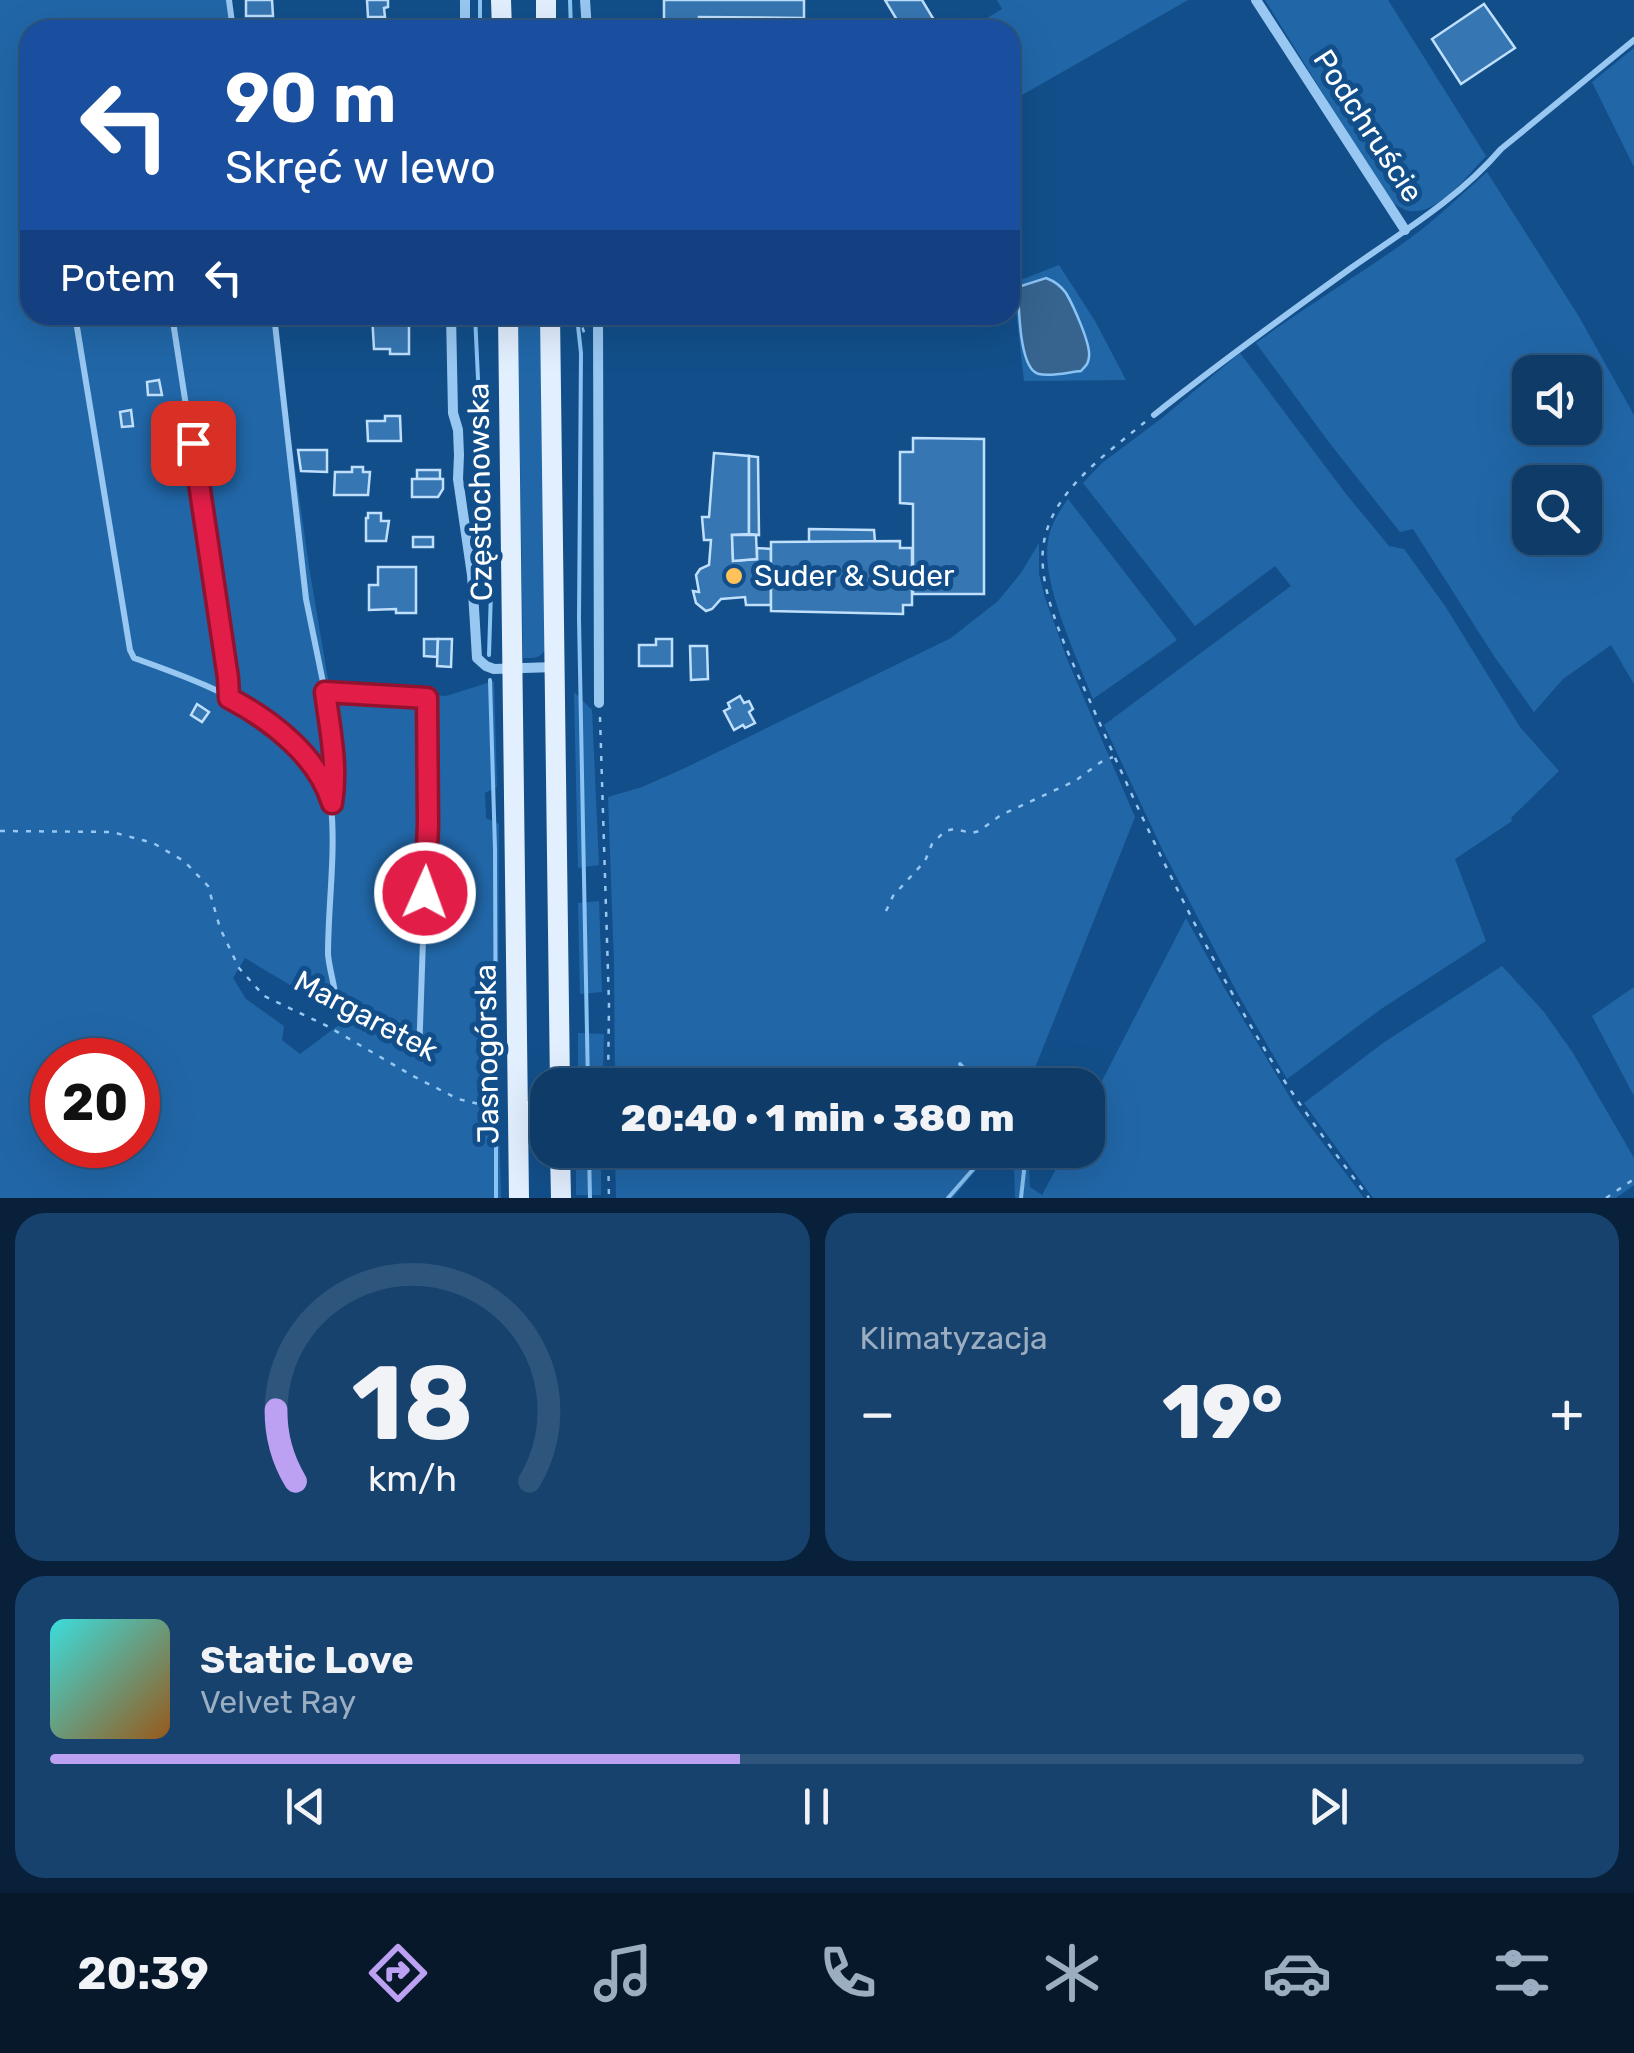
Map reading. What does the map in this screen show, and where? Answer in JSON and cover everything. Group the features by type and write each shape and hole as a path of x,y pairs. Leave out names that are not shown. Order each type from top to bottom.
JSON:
{"main road":[{"name":"Częstochowska","path":"508,325 512,668"},
{"path":"550,325 560,1068"},
{"name":"Jasnogórska","path":"512,668 520,1198"},
{"path":"518,1111 530,1111"},
{"path":"560,1168 561,1198"}],"street":[{"name":"Podchruście","path":"1256,0 1406,230"},
{"path":"451,325 458,479 472,575 478,658 486,666 555,666"},
{"path":"598,325 599,703"}],"lane":[{"path":"1154,415 1233,352 1438,210 1502,149 1634,40"},
{"path":"76,325 134,658 229,698 268,721 318,770 332,803"},
{"path":"174,325 229,698"},
{"path":"275,325 306,599 334,755 328,954 336,1008"},
{"path":"325,692 427,698 428,825 419,1055"}],"path":[{"path":"1154,415 1102,457 1066,494 1046,532 1043,573 1062,634 1114,757 1212,958 1270,1058 1369,1198"},
{"path":"599,703 608,1068"},
{"path":"886,910 945,831 979,831 1001,815 1075,781 1114,757"},
{"name":"Margaretek","path":"0,831 112,832 153,843 184,860 208,886 220,928 239,968 264,996 327,1026 458,1099 518,1111"},
{"path":"608,1168 609,1198"},
{"path":"1606,1198 1634,1178"}],"shaded area":[{"path":"0,0 228,0 231,20 20,20 20,325 274,325 329,685 446,696 494,681 497,787 485,793 486,818 499,824 501,1198 0,1198","holes":["245,958 347,1019 300,1054 282,1040 284,1026 246,999 233,978"]},
{"path":"997,0 1188,0 1020,96 1020,20 984,20 1002,9"},
{"path":"1265,0 1388,0 1486,156 1452,192 1431,207 1410,211 1389,200"},
{"path":"1634,48 1634,167 1592,82"},
{"path":"1487,172 1600,355 1512,355 1512,445 1602,445 1602,358 1634,415 1634,684 1611,645 1563,679 1534,712 1413,529 1400,532 1256,343 1433,220"},
{"path":"1059,265 1126,380 1024,381 1020,315 1023,343 1082,331 1058,284 1020,295 1020,280"},
{"path":"1046,278 1066,293 1087,343 1089,357 1081,371 1054,375 1032,370 1021,337 1021,286"},
{"path":"518,325 541,325 545,650 538,656 523,658"},
{"path":"1240,353 1389,546 1404,549 1445,606 1520,727 1559,771 1512,821 1455,859 1486,941 1381,1009 1287,1079 1163,851 1104,725 1291,586 1275,566 1195,626 1083,483 1102,463"},
{"path":"1068,499 1177,640 1093,699 1055,599 1047,558 1051,530"},
{"path":"1039,543 1039,574 1045,598 1135,817 1035,1068 615,1068 608,797 685,768 951,638 998,601"},
{"path":"574,692 592,710 599,865 578,868"},
{"path":"599,901 602,992 580,994 578,903"},
{"path":"1186,918 1295,1106 1364,1198 1015,1198 1014,1168 1029,1168 1030,1187 1042,1195 1056,1168 1105,1168 1105,1075"},
{"path":"1502,966 1544,1012 1573,1053 1634,1158 1634,1185 1616,1198 1373,1198 1304,1103 1383,1043"},
{"path":"1634,987 1634,1096 1592,1016"},
{"path":"578,1033 604,1034 603,1068 578,1068"},
{"path":"576,1168 601,1168 601,1195 576,1195"},
{"path":"615,1168 978,1168 953,1198 616,1198"}],"building":[{"path":"246,0 272,0 273,16 246,16"},
{"path":"367,0 388,0 385,17 368,17"},
{"path":"664,0 804,0 804,18 664,20"},
{"path":"885,0 922,0 934,20 897,20"},
{"path":"1484,4 1515,48 1461,84 1432,39"},
{"path":"373,325 409,325 409,354 374,349"},
{"path":"159,380 162,395 148,395 147,382"},
{"path":"131,410 133,426 122,427 120,412"},
{"path":"385,416 400,416 401,441 368,441 367,421 385,421"},
{"path":"913,438 984,439 984,594 913,594 913,504 900,503 900,452 913,452"},
{"path":"298,450 327,450 327,472 301,471"},
{"path":"714,453 749,456 749,534 732,535 733,561 757,559 757,548 771,549 771,605 746,605 745,597 721,599 706,611 696,603 696,575 709,565 711,540 704,540 702,517 709,517"},
{"path":"749,456 758,457 759,535 749,534"},
{"path":"352,467 370,472 368,495 334,495 335,472 352,472"},
{"path":"417,470 440,470 440,479 417,479"},
{"path":"412,479 443,479 443,489 438,497 412,497"},
{"path":"368,513 381,513 381,521 389,521 386,541 366,541"},
{"path":"809,529 874,530 875,542 809,542"},
{"path":"732,535 756,535 757,559 733,561"},
{"path":"413,537 433,537 433,547 413,547"},
{"path":"900,541 900,548 912,548 912,605 903,605 903,614 771,611 771,542"},
{"path":"378,567 416,567 416,613 369,610 369,585 378,585"},
{"path":"424,639 438,639 437,657 424,656"},
{"path":"438,639 452,639 451,667 437,666"},
{"path":"656,639 672,639 672,666 639,666 639,645 656,645"},
{"path":"690,646 707,646 708,679 691,680"},
{"path":"740,696 744,703 749,701 755,723 734,730 724,711 730,708 728,703"},
{"path":"197,704 209,712 202,722 191,715"}],"waterway":[{"path":"480,0 480,20"},
{"path":"570,0 571,20"},
{"path":"475,325 480,421 475,449 488,524 489,655"},
{"path":"578,325 588,1068"},
{"path":"490,680 496,1098"},
{"path":"960,1064 964,1068"},
{"path":"496,1118 496,1198"},
{"path":"589,1168 590,1198"},
{"path":"948,1198 974,1168"},
{"path":"1021,1198 1023,1168"}],"place":[{"name":"Suder & Suder","path":"734,576"}],"route":[{"path":"193,443 229,698 268,721 318,770 332,803 334,755 325,692 427,698 425,893"}]}
